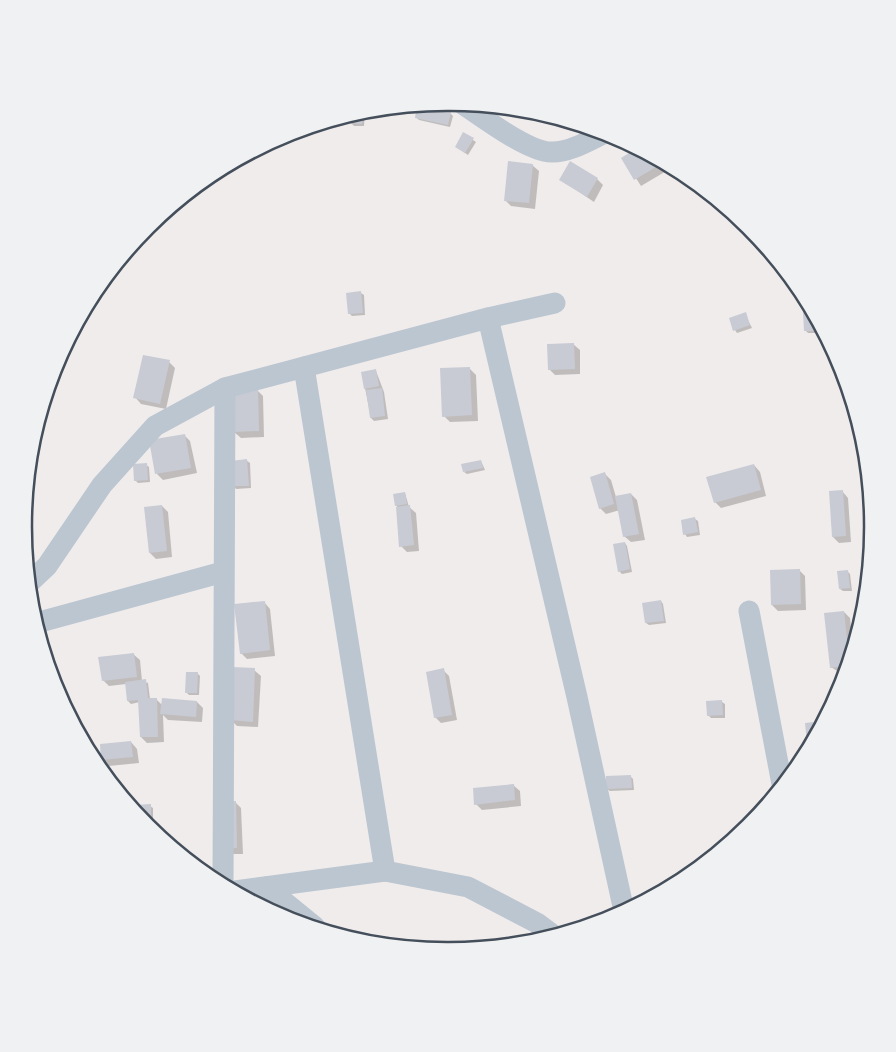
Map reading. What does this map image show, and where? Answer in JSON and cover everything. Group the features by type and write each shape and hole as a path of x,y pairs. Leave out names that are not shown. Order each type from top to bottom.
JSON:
{"street":[{"path":"473,111 520,142 551,152 581,145 596,138"},
{"path":"36,576 46,566 102,485 155,426 225,388 488,318 555,303"},
{"path":"488,318 577,698 622,903"},
{"path":"304,367 385,871"},
{"path":"223,875 225,388"},
{"path":"44,621 223,572"},
{"path":"749,611 780,776"},
{"path":"246,890 385,871 468,887 537,923 545,930"},
{"path":"266,887 298,913"}],"building":[{"path":"416,112 451,112 448,125 415,118"},
{"path":"362,119 362,124 350,122"},
{"path":"463,132 474,138 465,153 455,147"},
{"path":"630,152 657,167 634,180 621,158"},
{"path":"508,161 533,164 529,203 504,201"},
{"path":"570,161 598,178 587,197 559,180"},
{"path":"361,291 363,313 348,314 346,293"},
{"path":"746,312 750,325 733,331 729,318"},
{"path":"803,312 815,331 804,331"},
{"path":"574,343 575,369 548,370 547,344"},
{"path":"143,355 170,360 160,404 133,398"},
{"path":"470,367 472,415 442,417 440,368"},
{"path":"376,369 379,386 364,389 361,372"},
{"path":"258,388 259,431 233,432 232,389"},
{"path":"382,388 385,416 370,418 366,390"},
{"path":"185,434 191,468 155,474 149,440"},
{"path":"247,459 249,486 232,486 231,461"},
{"path":"481,460 483,468 463,472 461,464"},
{"path":"147,463 148,480 134,481 133,464"},
{"path":"754,464 761,490 714,503 706,477"},
{"path":"605,472 614,504 599,509 590,477"},
{"path":"843,490 846,536 832,537 829,491"},
{"path":"405,492 407,504 395,506 393,494"},
{"path":"631,493 639,534 623,537 615,496"},
{"path":"162,505 167,551 149,553 144,507"},
{"path":"410,505 414,545 399,547 396,507"},
{"path":"695,517 698,532 683,535 681,520"},
{"path":"625,542 630,569 618,572 613,544"},
{"path":"800,569 801,604 771,605 770,570"},
{"path":"848,570 850,588 839,589 837,571"},
{"path":"661,600 664,621 645,623 642,603"},
{"path":"265,601 270,650 240,654 234,604"},
{"path":"844,611 847,640 838,668 830,668 824,613"},
{"path":"134,653 137,677 102,681 98,657"},
{"path":"232,667 255,668 253,722 230,720"},
{"path":"444,668 452,715 434,718 426,672"},
{"path":"186,672 198,672 197,693 185,693"},
{"path":"146,679 148,698 157,698 158,737 140,737 138,700 127,701 125,682"},
{"path":"162,698 197,701 196,717 160,714"},
{"path":"722,700 723,715 707,716 706,701"},
{"path":"815,722 806,737 805,723"},
{"path":"131,741 133,757 105,760 101,753 100,744"},
{"path":"631,775 632,788 606,789 606,776"},
{"path":"514,784 515,800 474,805 473,788"},
{"path":"236,801 237,848 222,848 220,802"},
{"path":"151,804 151,817 140,805"}]}
